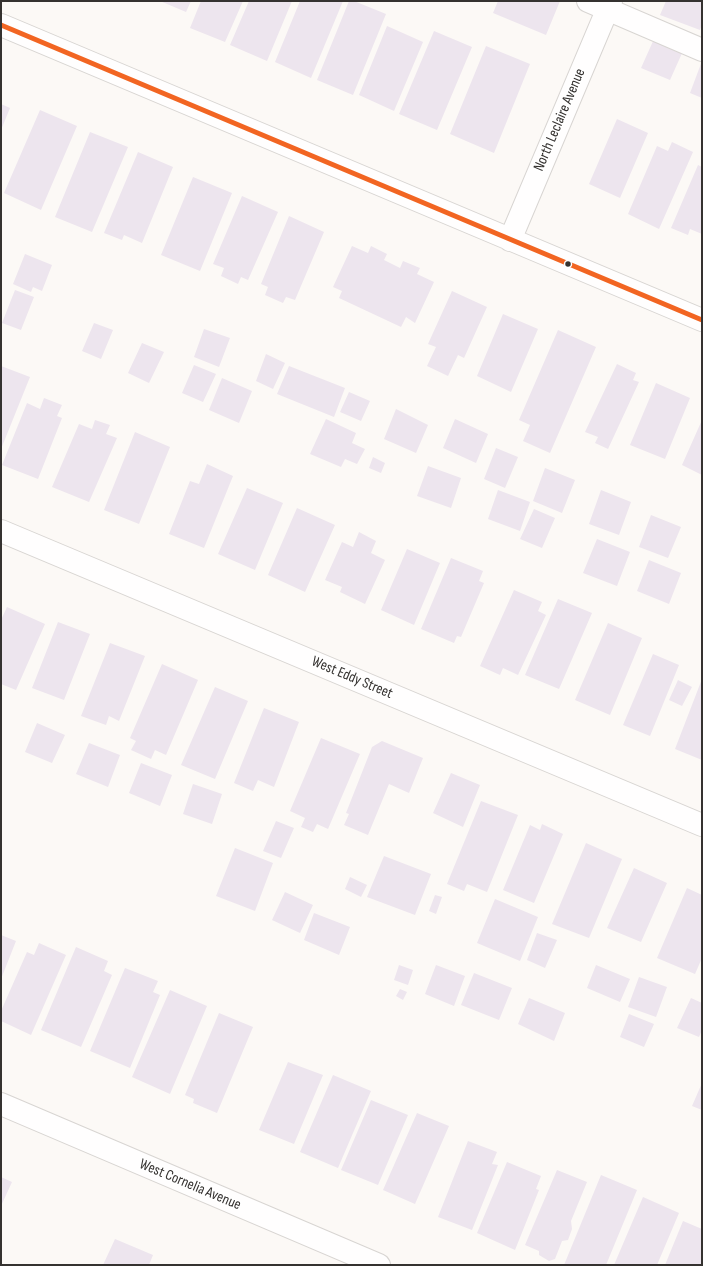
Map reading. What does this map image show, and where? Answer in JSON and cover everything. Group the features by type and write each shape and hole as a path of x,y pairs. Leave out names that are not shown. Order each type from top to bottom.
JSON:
{"street":[{"path":"602,4 702,50"},
{"name":"North Leclaire Avenue","path":"510,240 602,4"},
{"path":"1,25 702,320"},
{"name":"West Eddy Street","path":"1,531 702,825"},
{"name":"West Cornelia Avenue","path":"1,1104 379,1265"}],"building":[{"path":"160,1 191,1 186,12"},
{"path":"201,1 243,1 225,42 190,28"},
{"path":"249,1 292,1 267,61 230,45"},
{"path":"300,1 343,1 311,78 275,62"},
{"path":"349,1 354,1 386,14 353,95 317,80"},
{"path":"498,1 560,1 546,35 493,13"},
{"path":"666,1 702,1 702,24 700,30 660,15"},
{"path":"387,26 423,42 394,111 359,95"},
{"path":"434,31 472,47 437,130 399,114"},
{"path":"654,39 683,51 670,80 641,68"},
{"path":"486,46 530,64 494,153 450,134"},
{"path":"702,61 702,98 690,93"},
{"path":"1,104 10,108 1,130"},
{"path":"40,110 77,126 41,210 4,193"},
{"path":"617,119 648,133 620,198 589,184"},
{"path":"90,132 128,147 92,232 55,217"},
{"path":"672,142 693,152 659,229 628,214 657,146 668,151"},
{"path":"138,152 173,167 142,243 124,235 122,240 104,233"},
{"path":"698,165 702,167 702,234 690,229 688,235 671,228"},
{"path":"193,177 232,193 200,271 161,255"},
{"path":"242,196 278,212 248,280 241,277 238,284 221,276 224,268 213,264"},
{"path":"289,216 324,232 295,300 286,297 283,303 265,295 268,287 261,284"},
{"path":"352,246 368,253 371,246 387,254 384,260 400,268 403,261 420,268 417,274 434,282 415,323 406,317 401,327 339,298 342,291 333,287"},
{"path":"25,254 52,265 42,291 33,287 31,292 13,284"},
{"path":"15,290 34,297 21,330 2,323"},
{"path":"452,291 487,307 464,358 458,355 448,376 427,366 436,347 428,344"},
{"path":"503,314 538,329 511,392 477,376"},
{"path":"94,323 113,330 101,359 82,351"},
{"path":"204,329 230,338 219,367 194,357"},
{"path":"558,330 596,347 550,453 523,441 530,425 519,420"},
{"path":"142,343 164,352 149,383 128,373"},
{"path":"266,354 285,363 273,389 256,381"},
{"path":"617,364 636,373 633,380 639,382 608,449 595,443 598,437 585,432"},
{"path":"194,365 216,374 203,402 182,393"},
{"path":"1,366 30,377 1,449"},
{"path":"289,366 345,388 334,417 277,394"},
{"path":"222,378 252,391 239,423 209,410"},
{"path":"656,383 690,398 665,459 630,445"},
{"path":"349,392 370,401 361,421 340,412"},
{"path":"44,398 62,405 57,416 62,418 38,479 2,465 27,403 40,409"},
{"path":"396,409 428,425 416,453 384,439"},
{"path":"326,419 356,433 352,443 365,449 357,464 345,459 341,467 310,454"},
{"path":"455,419 488,434 476,463 443,448"},
{"path":"95,420 110,425 106,434 117,438 89,502 52,487 79,424 92,429"},
{"path":"702,420 702,475 682,465"},
{"path":"135,432 170,447 139,524 104,510"},
{"path":"496,448 518,457 505,488 484,479"},
{"path":"373,457 385,463 381,473 369,468"},
{"path":"207,464 233,476 204,548 169,534 190,481 199,484"},
{"path":"428,466 461,478 451,508 417,496"},
{"path":"545,468 575,480 562,513 533,501"},
{"path":"247,488 283,503 255,570 218,554"},
{"path":"498,490 530,502 520,531 488,519"},
{"path":"601,490 631,502 619,535 589,524"},
{"path":"297,508 335,525 305,592 268,575"},
{"path":"534,509 555,518 542,548 520,539"},
{"path":"651,515 681,527 668,558 639,547"},
{"path":"359,532 376,541 371,553 385,560 365,604 340,592 342,587 325,580 342,542 353,547"},
{"path":"597,539 630,552 617,586 583,573"},
{"path":"407,549 440,563 414,625 381,610"},
{"path":"451,558 483,571 479,581 484,583 461,637 457,636 454,643 421,629"},
{"path":"649,560 681,573 669,604 637,591"},
{"path":"514,590 542,602 538,611 546,615 518,675 503,668 500,675 480,666"},
{"path":"558,599 592,613 559,689 525,675"},
{"path":"7,607 45,624 16,690 1,684 1,620"},
{"path":"58,622 90,634 64,700 32,688"},
{"path":"608,623 642,638 610,715 575,700"},
{"path":"110,643 145,656 119,721 109,716 106,725 81,716"},
{"path":"653,654 679,665 650,736 623,725"},
{"path":"162,664 198,680 166,755 155,750 151,759 131,750 136,741 130,738"},
{"path":"702,679 702,760 675,749"},
{"path":"678,680 692,687 682,706 669,700"},
{"path":"215,687 248,701 215,779 181,765"},
{"path":"264,708 299,722 274,787 258,780 253,791 234,783"},
{"path":"37,723 65,735 52,763 25,752"},
{"path":"321,738 360,754 328,829 317,824 313,832 301,827 305,818 290,811"},
{"path":"382,741 423,758 409,793 389,784 368,835 344,825 349,814 346,813 372,747"},
{"path":"89,743 120,755 108,787 76,774"},
{"path":"141,763 172,775 160,806 129,793"},
{"path":"451,773 480,785 463,827 433,813"},
{"path":"193,784 222,794 212,824 183,814"},
{"path":"481,801 518,815 487,892 467,884 464,891 447,884"},
{"path":"276,821 294,828 281,858 263,851"},
{"path":"542,824 563,834 534,903 503,890 530,825 540,830"},
{"path":"586,843 622,859 589,938 552,924"},
{"path":"235,848 273,863 255,911 216,896"},
{"path":"384,856 431,874 415,915 367,897"},
{"path":"634,868 667,883 641,942 607,928"},
{"path":"350,877 367,885 361,897 345,889"},
{"path":"687,888 702,895 702,958 695,974 657,958"},
{"path":"285,892 313,905 300,933 272,920"},
{"path":"435,895 442,897 436,914 429,911"},
{"path":"495,899 538,917 520,961 477,943"},
{"path":"314,913 350,927 339,955 304,940"},
{"path":"537,933 557,940 545,968 527,960"},
{"path":"1,935 16,941 1,979"},
{"path":"39,943 66,955 31,1035 1,1021 1,1011 27,952 34,955"},
{"path":"76,947 108,961 104,971 112,975 81,1047 41,1030"},
{"path":"399,965 413,970 408,985 394,980"},
{"path":"436,965 465,976 454,1006 425,994"},
{"path":"596,965 630,979 620,1002 587,988"},
{"path":"125,968 158,981 153,992 160,995 130,1068 90,1051"},
{"path":"474,973 512,988 499,1020 461,1005"},
{"path":"639,977 667,987 656,1017 628,1007"},
{"path":"400,989 407,992 403,1000 396,996"},
{"path":"170,990 207,1006 170,1094 132,1077"},
{"path":"529,998 565,1013 554,1041 518,1024"},
{"path":"691,998 702,1003 702,1030 699,1037 677,1028"},
{"path":"219,1013 253,1027 217,1113 193,1103 194,1099 185,1095"},
{"path":"629,1014 654,1024 644,1047 620,1037"},
{"path":"288,1062 323,1075 294,1144 259,1130"},
{"path":"333,1075 371,1091 338,1168 300,1152"},
{"path":"702,1083 702,1110 692,1106"},
{"path":"371,1100 408,1115 378,1185 341,1170"},
{"path":"417,1113 449,1126 415,1204 383,1190"},
{"path":"468,1141 497,1152 492,1164 498,1165 472,1230 438,1217"},
{"path":"507,1162 541,1176 536,1189 539,1190 515,1250 477,1233"},
{"path":"557,1170 587,1182 571,1221 572,1229 568,1240 562,1241 555,1259 549,1261 539,1255 539,1251 525,1245"},
{"path":"601,1175 637,1190 606,1265 564,1265"},
{"path":"1,1177 12,1182 1,1206"},
{"path":"643,1197 679,1213 657,1265 614,1265"},
{"path":"683,1221 702,1229 702,1265 665,1265"},
{"path":"115,1239 153,1255 149,1265 103,1265"}],"transit line":[{"path":"1,25 702,320"}]}
